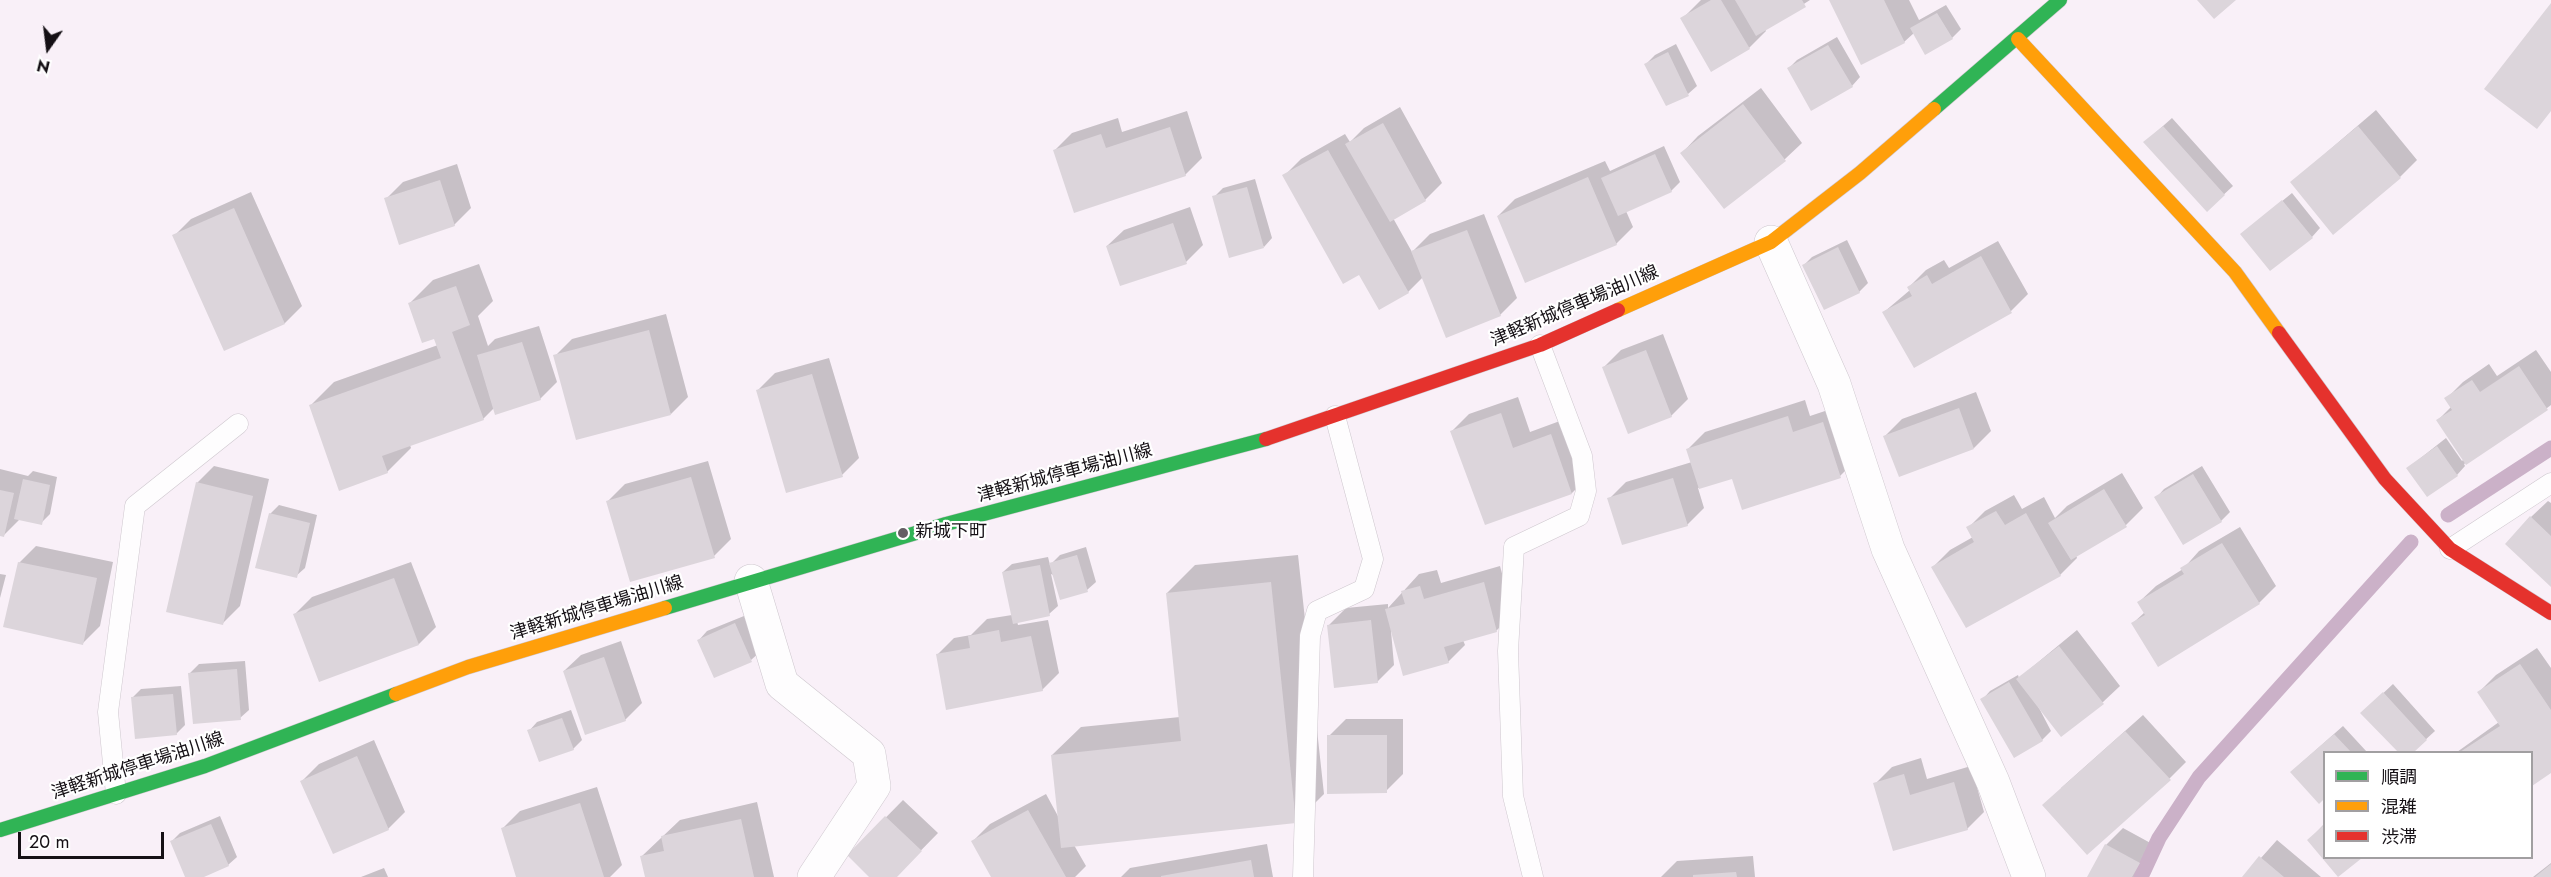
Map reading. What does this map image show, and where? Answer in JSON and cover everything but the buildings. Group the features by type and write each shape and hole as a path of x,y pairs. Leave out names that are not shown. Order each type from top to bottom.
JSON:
{"main road":[{"name":"津軽新城停車場油川線","path":"0,831 205,766 468,667 946,524 1277,436 1540,345 1771,242 1860,173 2018,39 2060,0"},
{"path":"2018,39 2235,272 2385,479 2450,549 2551,613"}],"street":[{"path":"1771,242 1834,384 1888,549 1993,782 2028,877"},
{"path":"751,581 782,684 868,754 874,786 814,877"}],"lane":[{"path":"1533,877 1513,796 1508,651 1514,547 1579,516 1586,492 1582,456 1540,345"},
{"path":"1303,877 1310,636 1317,611 1364,589 1372,559 1335,416"},
{"path":"116,794 108,712 135,506 238,424"},
{"path":"2450,549 2551,483"}],"waterway":[{"path":"2448,515 2551,448"},
{"path":"2141,877 2159,838 2199,777 2411,542"}],"traffic: fast":[{"path":"1934,109 2060,0"},
{"path":"665,608 946,524 1266,439"},
{"path":"0,830 205,766 396,694"}],"traffic: slow":[{"path":"2018,39 2235,272 2279,333"},
{"path":"1618,310 1771,242 1860,173 1934,109"},
{"path":"396,694 468,667 665,608"}],"traffic: jam":[{"path":"1266,439 1540,345 1618,310"},
{"path":"2279,333 2385,479 2450,549 2551,613"}],"place":[{"name":"新城下町","path":"903,533"}]}
